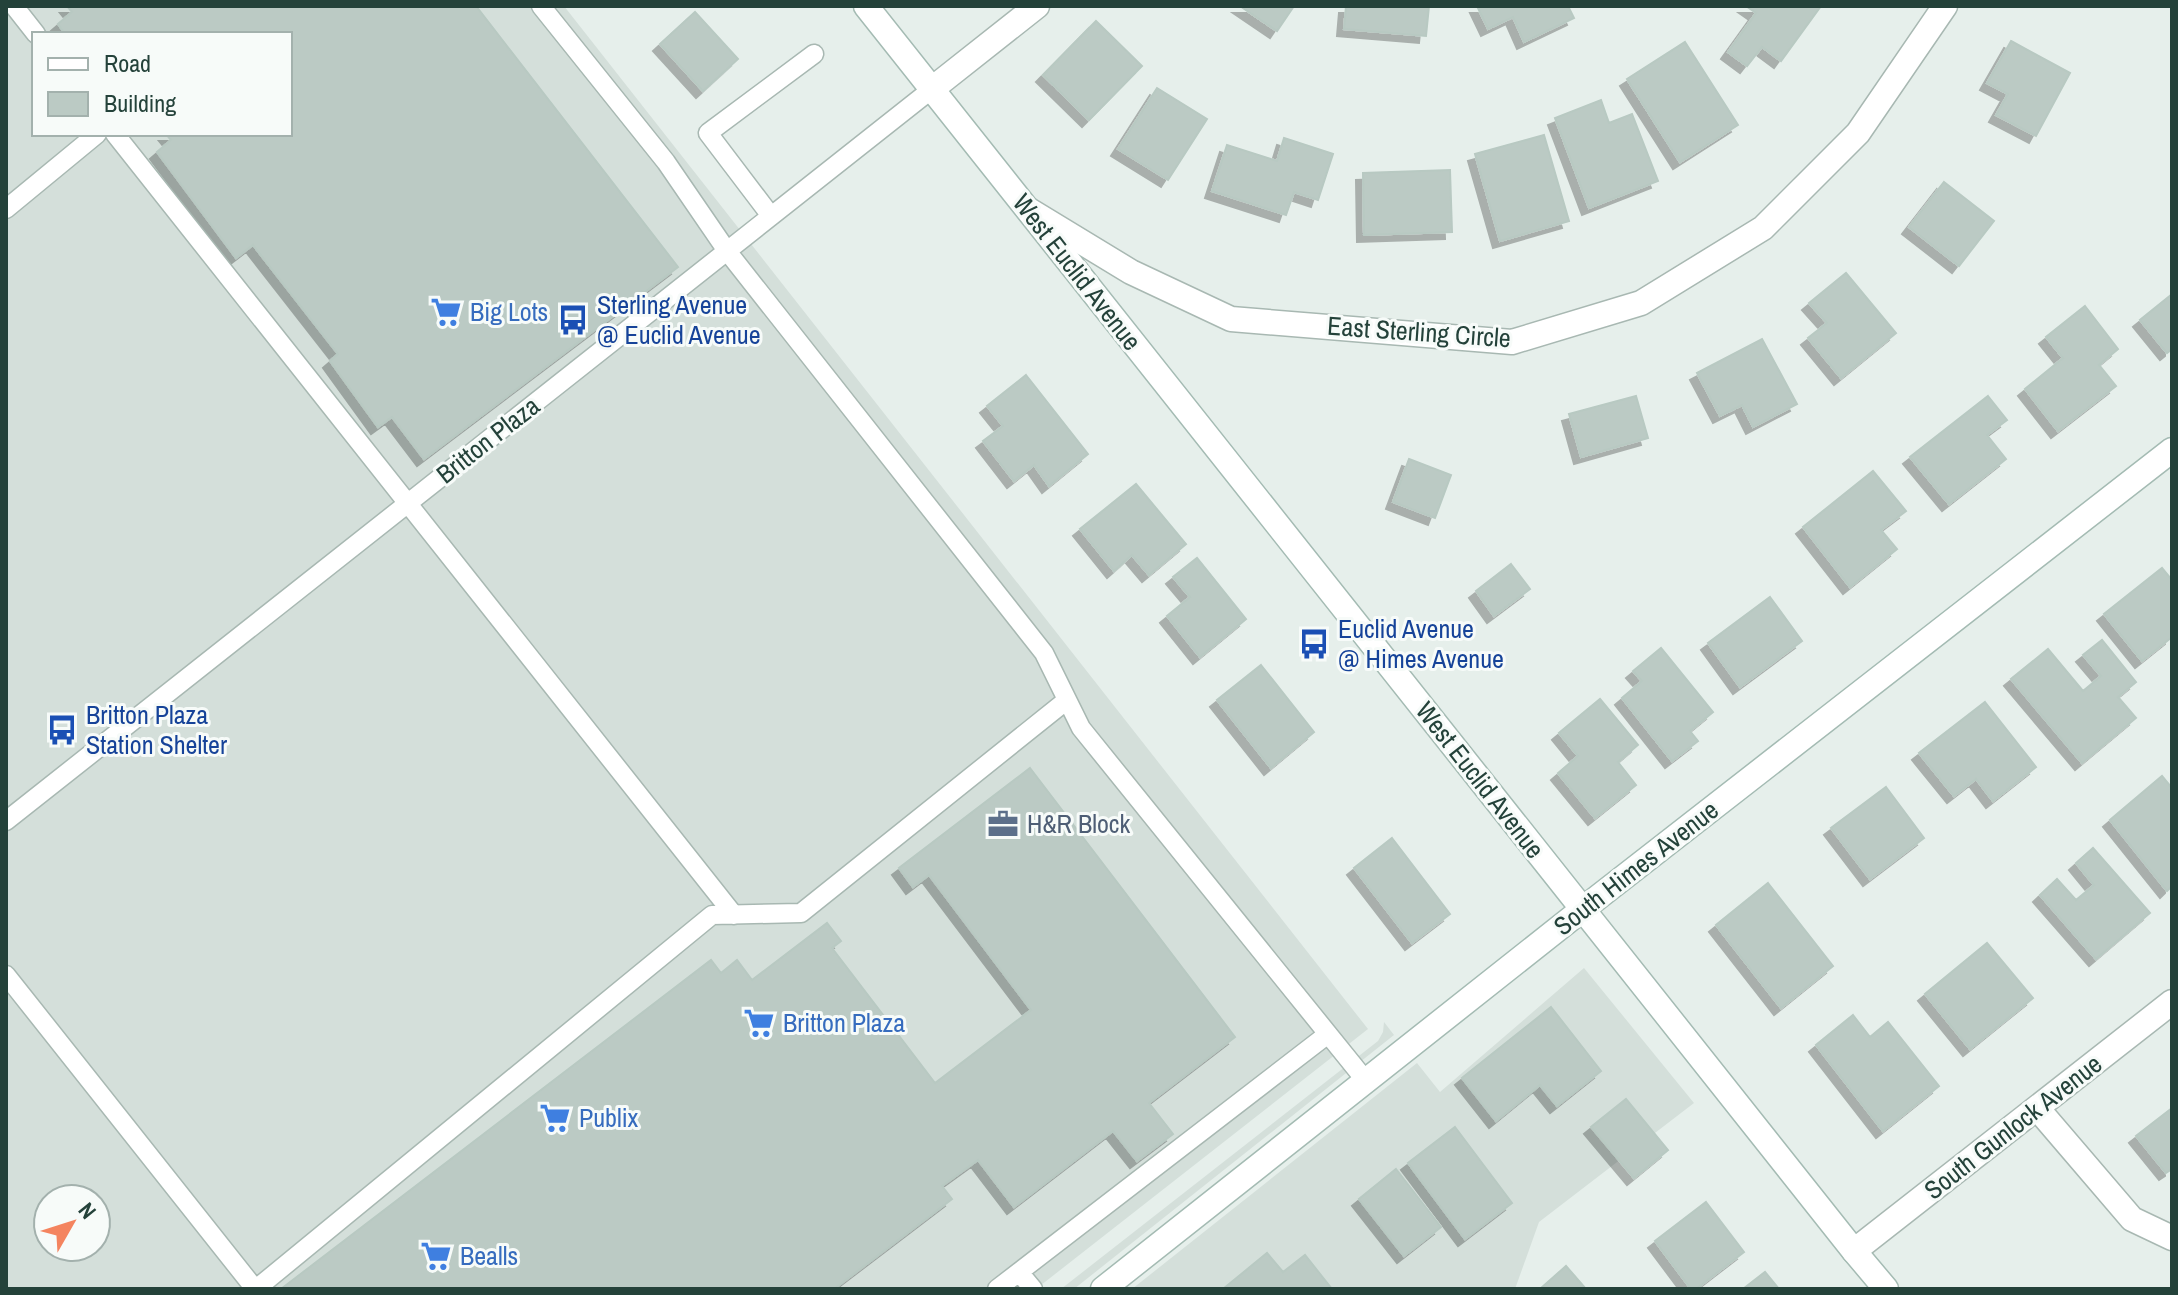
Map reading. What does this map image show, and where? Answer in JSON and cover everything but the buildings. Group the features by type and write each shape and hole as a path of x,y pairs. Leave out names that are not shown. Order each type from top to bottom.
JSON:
{"street":[{"name":"West Euclid Avenue","path":"866,6 1886,1289"},
{"path":"932,89 1037,6"},
{"name":"East Sterling Circle","path":"1028,210 1131,272 1231,319 1512,342 1641,303 1763,228 1858,133 1945,6"},
{"name":"South Himes Avenue","path":"1103,1289 1583,909 2172,450"},
{"name":"South Gunlock Avenue","path":"1854,1251 2172,1002"},
{"path":"2037,1108 2132,1219 2172,1238"}],"lane":[{"path":"14,6 34,32"},
{"path":"541,6 666,162 727,251 1044,653 1081,728 1366,1081"},
{"path":"771,216 708,133 814,54"},
{"name":"Britton Plaza","path":"6,821 932,89"},
{"path":"6,209 95,136"},
{"path":"117,136 734,915"},
{"path":"6,975 255,1289 712,915 801,913 1067,700"},
{"path":"997,1289 1328,1034"},
{"path":"1019,1272 1033,1289"}],"shaded area":[{"path":"6,6 564,6 1368,1029 1036,1289 6,1289"},
{"path":"1584,968 1694,1103 1539,1222 1515,1289 1132,1289 1417,1063 1440,1092"},
{"path":"1384,1022 1394,1035 1074,1289 1061,1289 1378,1041"}],"place":[{"name":"Big Lots","path":"446,312"},
{"name":"Sterling Avenue @ Euclid Avenue","path":"573,320"},
{"name":"Euclid Avenue @ Himes Avenue","path":"1314,644"},
{"name":"Britton Plaza Station Shelter","path":"62,730"},
{"name":"H&R Block","path":"1003,824"},
{"name":"Britton Plaza","path":"759,1023"},
{"name":"Publix","path":"555,1118"},
{"name":"Bealls","path":"436,1256"}]}
